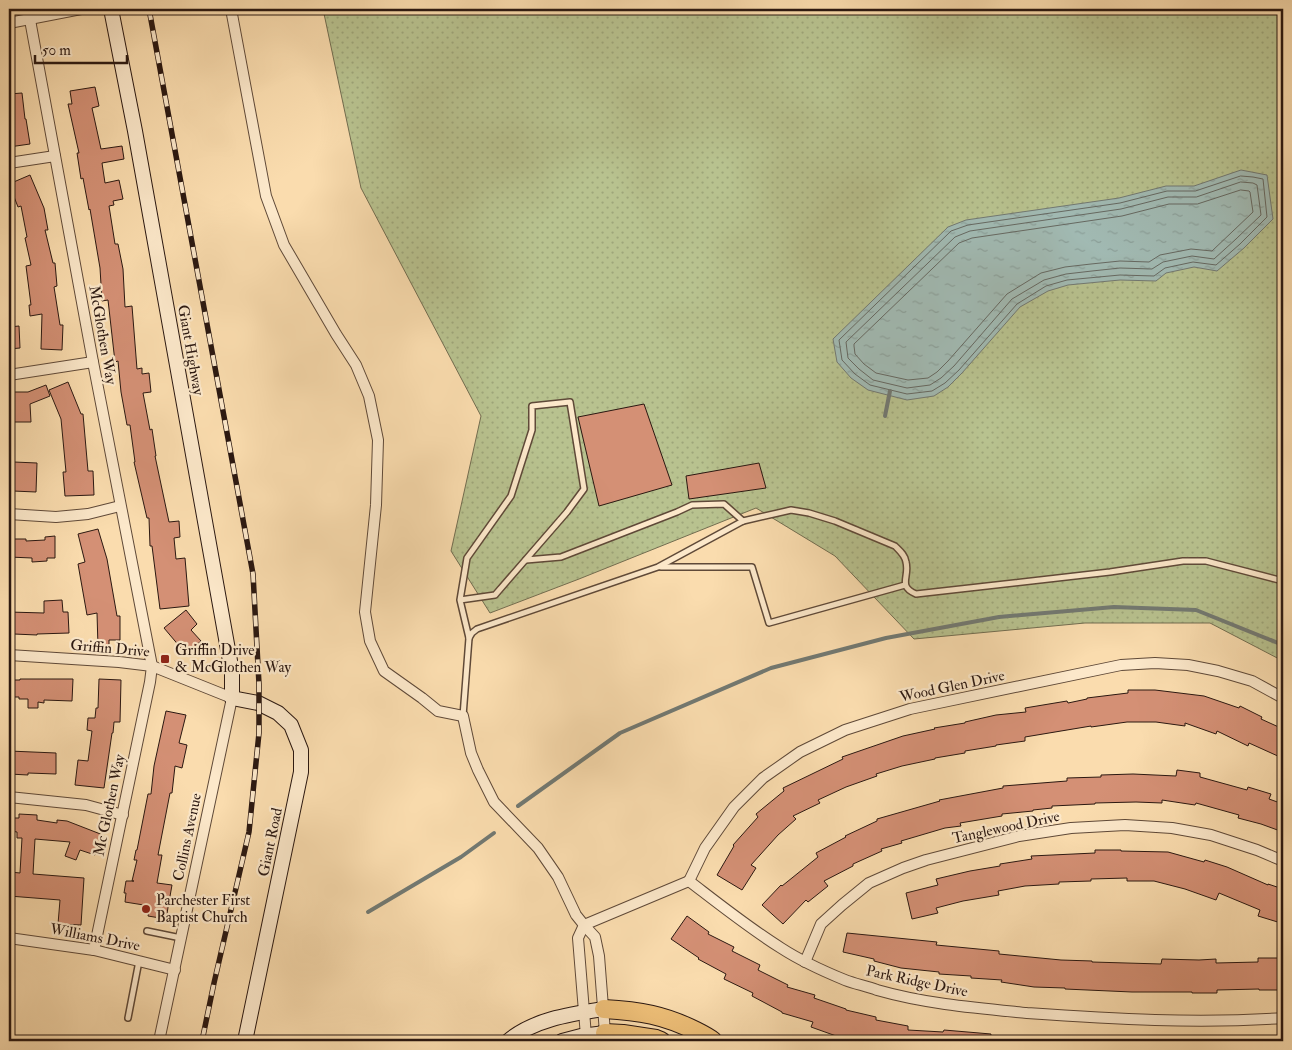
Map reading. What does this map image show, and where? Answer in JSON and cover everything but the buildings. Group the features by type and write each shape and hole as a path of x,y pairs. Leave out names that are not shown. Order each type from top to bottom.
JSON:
{"highway":[{"path":"604,1009 647,1013 668,1018 713,1041"},
{"path":"605,1033 623,1034 661,1041"}],"street":[{"path":"9,22 29,14 81,9"},
{"name":"Giant Highway","path":"111,9 232,672 232,698"},
{"path":"231,9 266,196 284,245 356,365 369,396 378,440 376,505 365,612 370,641 384,671 438,711 463,716 471,753 494,802 538,848 558,877 576,915 595,937 599,956 605,1033 562,1041"},
{"name":"McGlothen Way","path":"29,14 120,506 152,666"},
{"path":"9,163 55,156"},
{"path":"9,375 93,362"},
{"path":"9,514 56,517 88,514 120,506"},
{"name":"Griffin Drive","path":"9,655 152,666 232,698"},
{"name":"Wood Glen Drive","path":"689,881 705,848 734,807 763,778 800,752 845,730 910,709 1121,665 1155,663 1188,665 1218,671 1252,681 1283,698"},
{"name":"Mc Glothen Way","path":"94,950 152,666"},
{"name":"Giant Road","path":"232,698 258,703 278,713 291,724 301,750 301,772 245,1041"},
{"name":"Collins Avenue","path":"159,1041 232,698"},
{"path":"9,797 86,805 123,815"},
{"name":"Tanglewood Drive","path":"805,962 821,924 869,883 926,860 1019,836 1080,828 1125,825 1172,828 1211,835 1257,850 1283,861"},
{"path":"586,1036 578,938 584,926 689,881"},
{"name":"Park Ridge Drive","path":"689,881 780,948 805,962 847,981 897,995 936,1003 986,1009 1089,1018 1170,1021 1283,1018"},
{"name":"Williams Drive","path":"9,938 94,950 175,970"},
{"path":"508,1041 534,1026 561,1016 604,1009"}],"lane":[{"path":"460,600 494,595 567,512 584,489 570,402 532,406 532,430 511,496 467,558 460,600 469,638 463,716"},
{"path":"526,560 561,557 692,505 724,504 743,521"},
{"path":"469,638 477,629 658,567 724,533 743,521 791,510 835,521 894,546 902,552 906,563 905,585 916,594 1110,572 1183,561 1206,561 1283,581"},
{"path":"658,567 752,567 769,623 905,585"},
{"path":"147,931 181,938"},
{"path":"128,1018 139,961"}],"green space":[{"path":"323,9 1283,9 1283,661 1210,623 1085,623 914,639 835,556 756,508 490,613 451,551 481,416 361,188"}],"water":[{"path":"1241,170 1267,175 1273,219 1244,248 1217,271 1194,267 1166,273 1156,281 1120,280 1068,285 1048,291 1020,307 962,373 948,387 934,396 907,400 868,390 851,378 837,362 833,339 948,227 966,220 1119,198 1166,186 1194,186"}],"waterway":[{"path":"885,416 890,391"},
{"path":"518,806 620,733 771,668 886,638 999,617 1114,607 1196,610 1283,645"},
{"path":"368,912 461,857 494,833"}],"railway":[{"path":"149,9 253,574 259,684 259,733 249,832 202,1041"}],"place":[{"name":"Griffin Drive & McGlothen Way","path":"165,659"},
{"name":"Parchester First Baptist Church","path":"146,909"}]}
